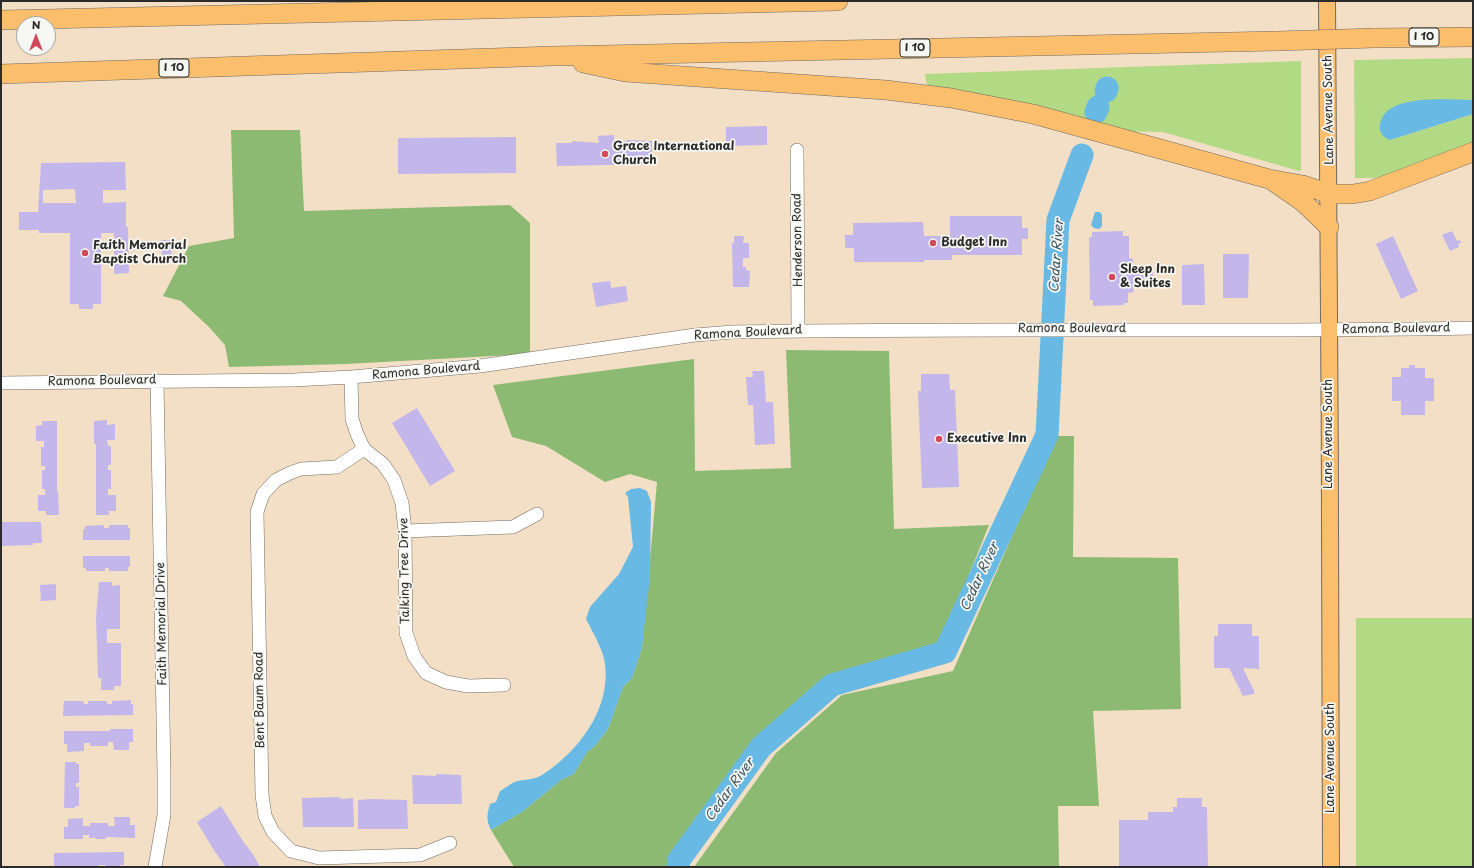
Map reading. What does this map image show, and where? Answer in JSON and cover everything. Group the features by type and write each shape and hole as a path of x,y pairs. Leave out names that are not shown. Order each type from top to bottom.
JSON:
{"highway":[{"path":"675,5 704,1"},
{"path":"1,20 838,1"},
{"name":"I 10","path":"1,74 553,56 1473,37"},
{"path":"553,56 626,72 886,90 951,98 1033,114 1269,179 1303,185 1330,194 1353,194 1370,191 1473,152"},
{"path":"1269,179 1302,202 1329,227"}],"main road":[{"name":"Lane Avenue South","path":"1327,1 1330,194 1328,330 1332,867"}],"street":[{"name":"Henderson Road","path":"797,150 798,331"},
{"name":"Ramona Boulevard","path":"1,383 351,377 542,359 696,335 733,332 1082,328 1328,330 1473,328"},
{"name":"Talking Tree Drive","path":"351,377 352,419 364,449 383,464 394,480 402,502 405,531 406,633 414,656 426,673 446,682 468,686 504,685"},
{"name":"Faith Memorial Drive","path":"155,867 164,816 157,381"},
{"name":"Bent Baum Road","path":"364,449 337,468 302,469 276,480 263,494 257,512 262,795 265,816 273,832 291,851 319,858 420,855 450,843"},
{"path":"405,531 513,527 537,514"}],"green space":[{"path":"1473,58 1473,100 1418,101 1380,132 1390,140 1473,114 1473,146 1385,176 1375,178 1355,178 1354,60"},
{"path":"1301,61 1301,170 1299,171 1163,132 1113,131 927,85 925,74"},
{"path":"231,130 300,130 304,211 510,205 530,223 530,354 346,364 229,367 225,345 209,327 181,301 163,296 189,246 234,238"},
{"path":"786,350 889,351 894,529 989,525 941,644 829,679 756,742 670,858 668,867 514,867 491,830 522,812 561,780 574,774 587,752 595,746 608,729 623,687 632,678 642,648 657,482 630,474 605,482 546,446 512,437 493,385 694,359 695,471 791,468"},
{"path":"1056,436 1074,436 1073,557 1178,558 1181,709 1093,711 1099,806 1058,806 1059,867 694,867 776,753 842,695 953,671"},
{"path":"1356,618 1473,618 1473,867 1356,867"}],"water":[{"path":"1432,99 1473,100 1473,114 1390,140 1384,136 1380,130 1382,118 1390,109 1402,104"},
{"path":"1095,212 1100,212 1102,215 1102,226 1099,229 1094,228 1091,225"},
{"path":"640,488 647,491 651,502 650,577 642,648 632,678 623,687 608,729 595,746 587,752 574,774 561,780 522,812 491,830 488,820 488,811 490,804 496,802 500,791 516,782 539,777 555,765 579,742 597,713 603,697 605,664 600,647 586,619 590,607 619,574 633,547 628,497 625,493 631,489"}],"building":[{"path":"767,126 767,145 726,146 726,127"},
{"name":"Grace International Church","path":"614,135 614,142 627,140 652,141 653,164 557,166 556,143 572,143 572,141 599,143 598,136"},
{"path":"516,137 516,173 398,174 398,138"},
{"name":"Faith Memorial Baptist Church","path":"125,162 126,190 103,190 103,203 126,202 129,273 114,274 114,233 101,233 101,304 93,304 93,309 79,309 79,304 70,304 70,233 39,233 39,230 19,230 19,212 38,212 41,163","holes":["75,189 76,203 43,203 43,190"]},
{"name":"Budget Inn","path":"950,216 1022,216 1022,228 1028,228 1028,239 1022,239 1022,255 952,255 952,260 924,260 924,262 854,262 854,248 845,248 845,235 853,235 853,223 923,222 924,236 950,236"},
{"name":"Sleep Inn & Suites","path":"1123,231 1123,236 1129,236 1129,258 1133,259 1133,266 1153,267 1153,286 1133,287 1134,292 1128,293 1128,303 1124,303 1124,305 1093,306 1093,300 1090,300 1089,237 1092,237 1092,232"},
{"path":"1452,231 1457,241 1460,240 1461,243 1458,244 1459,247 1450,251 1442,235"},
{"path":"734,236 744,236 743,243 749,243 749,258 743,258 743,267 746,267 746,270 750,271 749,287 733,287 732,243 734,243"},
{"path":"1393,236 1418,291 1401,299 1376,244"},
{"path":"161,240 171,240 172,261 162,261"},
{"path":"1223,254 1249,254 1248,298 1223,298"},
{"path":"1204,264 1205,305 1182,305 1182,265"},
{"path":"610,281 611,288 626,286 628,301 596,307 592,283"},
{"path":"1409,365 1415,365 1415,368 1425,368 1425,378 1434,378 1434,401 1425,401 1425,415 1401,415 1401,401 1392,401 1392,377 1401,377 1401,368 1409,368"},
{"path":"752,371 764,371 766,402 773,402 775,444 755,445 753,405 748,405 746,377 753,377"},
{"name":"Executive Inn","path":"921,374 949,374 950,390 955,390 959,487 922,488 918,391 921,391"},
{"path":"417,408 455,471 430,486 392,423"},
{"path":"107,420 107,425 115,424 115,440 107,440 108,446 111,446 111,465 108,465 108,470 111,470 111,489 108,489 108,495 116,495 116,511 109,511 109,515 96,515 96,444 94,444 94,421"},
{"path":"42,421 57,421 57,491 59,515 46,515 46,511 38,511 38,495 45,495 45,489 42,489 42,470 45,470 45,466 41,466 41,447 44,447 44,441 36,441 36,426 42,425"},
{"path":"1,522 41,522 42,543 33,543 33,545 1,546"},
{"path":"104,525 104,528 109,528 109,525 128,525 128,528 130,528 130,540 83,540 83,529 85,529 85,526"},
{"path":"83,556 130,556 130,567 128,567 128,571 109,571 109,568 105,568 105,571 86,571 86,568 83,568"},
{"path":"99,582 112,582 112,586 120,585 120,629 107,629 107,643 121,643 121,686 114,686 114,690 101,690 101,678 98,678 96,617"},
{"path":"56,584 56,600 41,601 40,585"},
{"path":"1218,624 1252,624 1252,636 1259,636 1259,669 1243,668 1254,694 1243,696 1229,668 1214,668 1214,636 1218,636"},
{"path":"131,700 131,704 133,704 133,715 63,716 64,701 83,701 84,704 88,704 88,701 107,701 107,704 112,704 112,701"},
{"path":"110,729 133,729 133,742 129,742 129,750 114,750 113,742 108,742 108,746 90,746 90,743 84,743 84,751 67,752 67,744 64,744 64,731 110,731"},
{"path":"65,762 76,762 76,764 79,764 79,783 76,783 76,787 79,787 79,806 75,806 75,808 64,808"},
{"path":"436,774 461,775 462,804 413,804 412,775 436,776"},
{"path":"340,797 341,799 353,798 354,827 303,827 302,798"},
{"path":"1177,798 1202,798 1202,807 1207,807 1208,867 1119,867 1119,820 1148,820 1148,812 1173,812 1173,807 1177,807"},
{"path":"358,800 407,800 408,829 358,829"},
{"path":"221,806 260,867 226,867 215,852 197,822"},
{"path":"114,817 130,817 130,825 135,825 135,838 106,837 106,839 96,839 89,838 89,835 83,835 83,839 64,839 64,827 68,827 68,819 83,818 83,826 90,826 90,823 108,823 108,826 115,826"},
{"path":"124,852 124,865 120,865 120,867 105,867 105,865 99,865 99,867 54,866 54,853"}],"waterway":[{"name":"Cedar River","path":"1096,112 1098,107"},
{"name":"Cedar River","path":"678,867 679,860 761,747 832,685 945,652 1047,435 1058,220 1082,155"}],"place":[{"name":"Grace International Church","path":"605,154"},
{"name":"Budget Inn","path":"933,243"},
{"name":"Faith Memorial Baptist Church","path":"85,253"},
{"name":"Sleep Inn & Suites","path":"1112,277"},
{"name":"Executive Inn","path":"939,439"}]}
